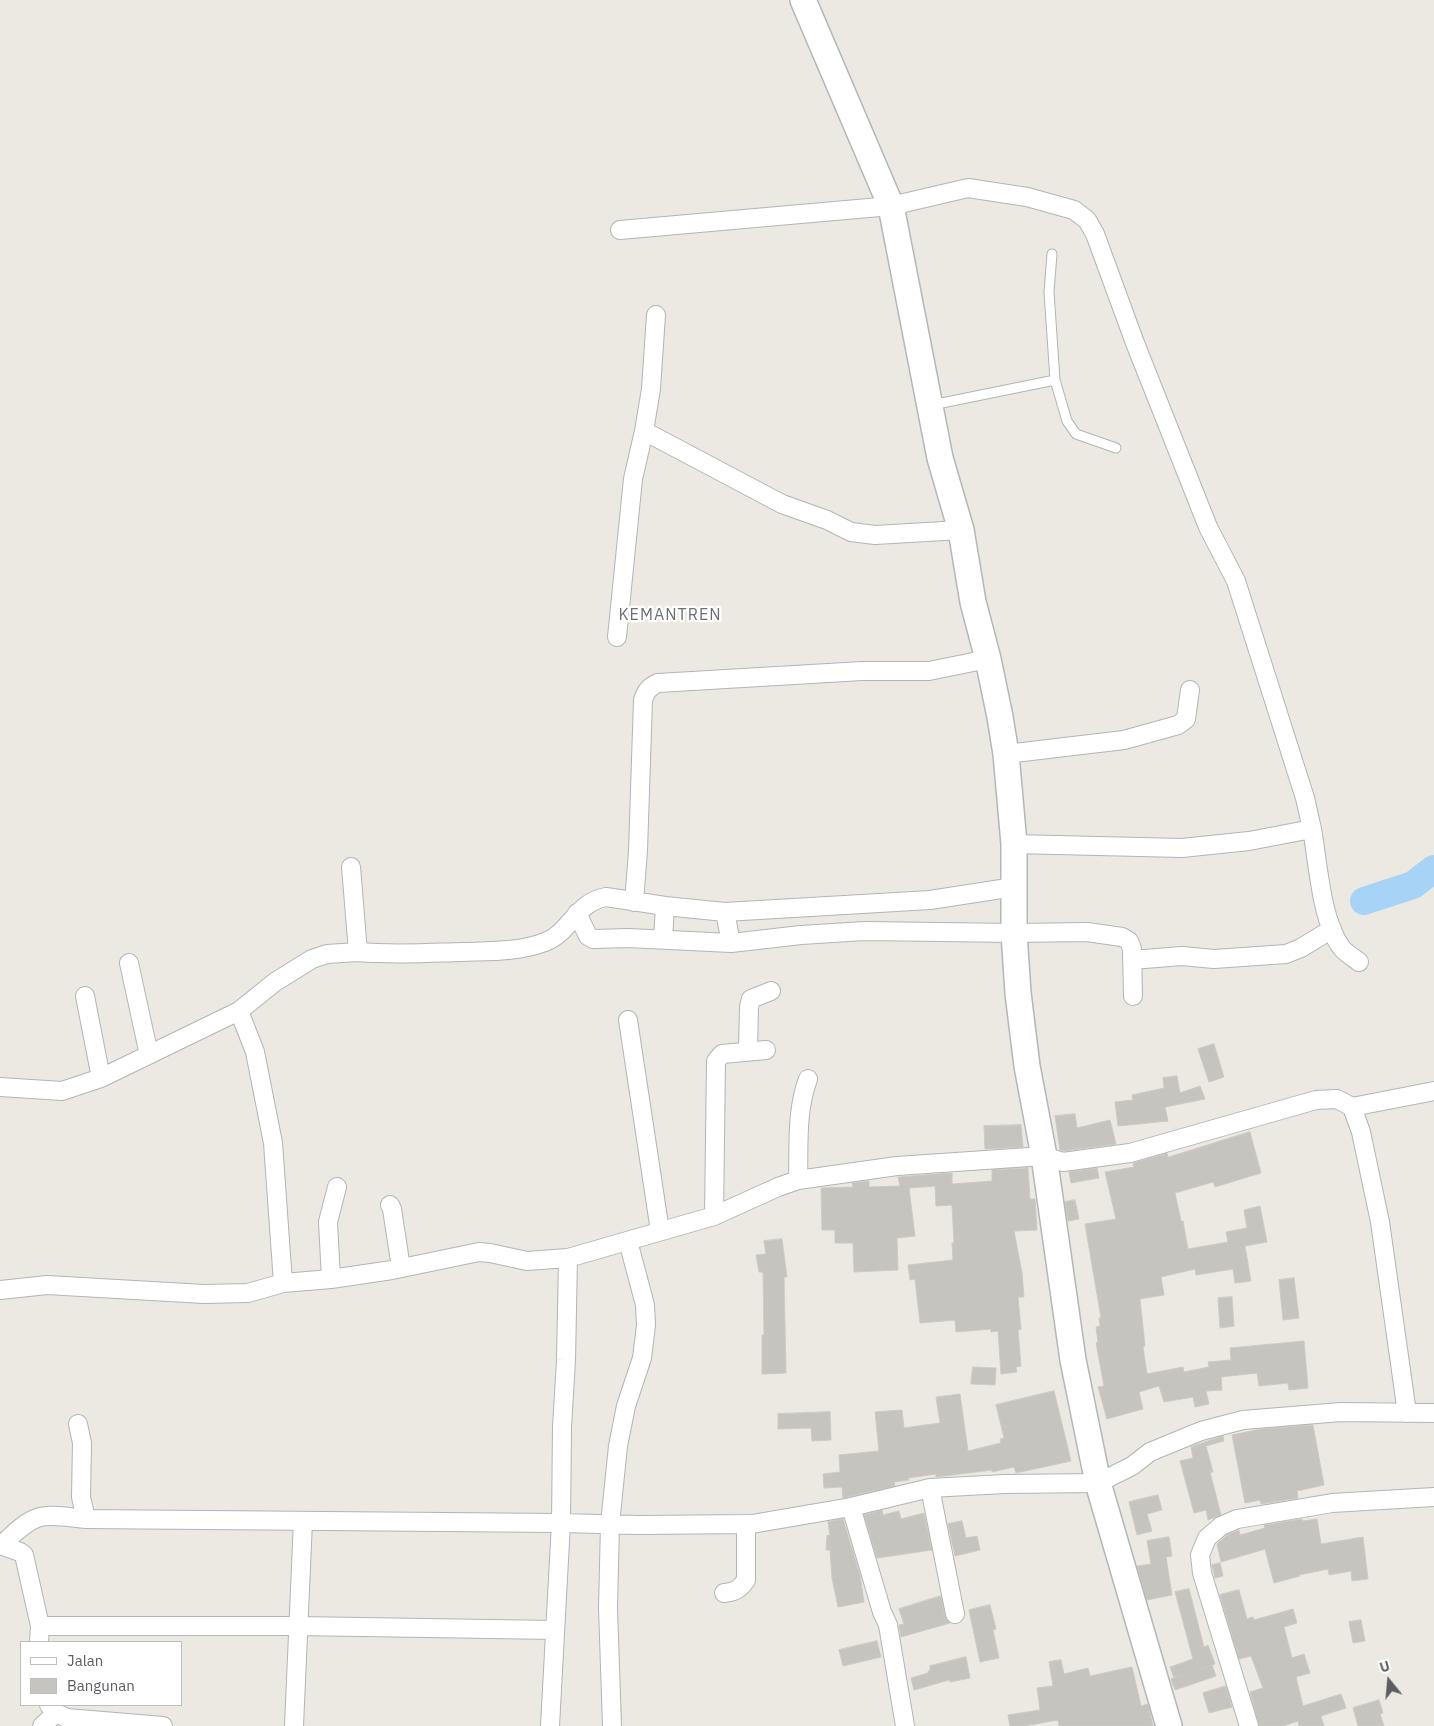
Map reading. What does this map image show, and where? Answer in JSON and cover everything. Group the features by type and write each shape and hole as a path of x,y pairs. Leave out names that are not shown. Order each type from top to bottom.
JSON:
{"street":[{"path":"803,0 890,206 940,458 961,530 973,602 988,659 1006,754 1014,844 1014,907 1018,992 1027,1066 1044,1156 1073,1360 1098,1483 1169,1726"},
{"path":"620,230 890,206 968,188 1027,197 1074,210 1087,220 1095,234 1135,343 1208,527 1236,581 1305,798 1326,909 1332,929 1341,948 1359,962"},
{"path":"617,637 633,479 651,389 656,315"},
{"path":"644,431 782,504 827,520 851,532 875,535 961,530"},
{"path":"634,902 638,851 643,700 646,691 650,687 658,683 816,673 929,671 988,659"},
{"path":"1006,754 1124,740 1178,725 1186,719 1190,690"},
{"path":"1014,844 1182,848 1249,841 1312,829"},
{"path":"351,867 358,952"},
{"path":"0,1087 62,1091 101,1078 149,1055 243,1020 275,982 312,959 327,954 358,952 396,955 506,950 532,945 545,942 582,923 598,899 606,897 634,902 728,927 801,935 878,917 930,900 1014,907 1087,932 1122,937 1129,941 1132,949 1133,996"},
{"path":"582,923 592,940 663,936 728,927 1014,907"},
{"path":"663,936 665,910"},
{"path":"1132,960 1182,956 1214,959 1293,951 1332,929"},
{"path":"130,963 149,1055"},
{"path":"748,1052 749,1007 751,999 771,991"},
{"path":"85,996 101,1078"},
{"path":"243,1020 261,1077 273,1143 283,1283"},
{"path":"628,1020 660,1231"},
{"path":"714,1216 716,1061 722,1054 766,1050"},
{"path":"798,1180 800,1109 808,1079"},
{"path":"0,1290 47,1285 204,1294 248,1293 283,1283 331,1279 401,1268 479,1252 527,1261 568,1258 714,1216 798,1180 897,1166 1044,1156 1063,1162 1130,1153 1316,1100 1337,1099 1352,1107 1434,1091"},
{"path":"1352,1107 1361,1132 1380,1222 1407,1414"},
{"path":"331,1279 328,1222 337,1187"},
{"path":"390,1205 401,1268"},
{"path":"612,1726 608,1608 610,1524 618,1446 626,1406 642,1358 646,1325 645,1305 628,1240"},
{"path":"550,1726 561,1523 562,1427 566,1360 568,1258"},
{"path":"555,1630 297,1626 39,1634 24,1555 1,1545 25,1525 40,1517 638,1525 746,1524 851,1507 930,1488 1004,1484 1098,1483 1132,1466 1150,1452 1201,1431 1243,1420 1341,1412 1434,1413"},
{"path":"78,1424 82,1443 81,1497 86,1519"},
{"path":"930,1488 955,1614"},
{"path":"1249,1726 1202,1573 1200,1555 1207,1538 1221,1526 1237,1519 1332,1503 1434,1498"},
{"path":"851,1507 882,1612 888,1625 905,1726"},
{"path":"294,1726 303,1521"},
{"path":"724,1593 734,1592 742,1587 746,1580 746,1524"},
{"path":"42,1726 53,1709 67,1718 163,1726"}],"lane":[{"path":"1052,254 1049,292 1055,380 1067,421 1076,434 1116,448"},
{"path":"930,405 1055,380"}],"building":[{"path":"1214,1044 1224,1077 1209,1082 1198,1049"},
{"path":"1177,1076 1180,1093 1200,1086 1205,1099 1165,1107 1168,1121 1118,1126 1115,1102 1133,1100 1132,1095 1164,1088 1163,1078"},
{"path":"1075,1114 1077,1128 1110,1120 1116,1144 1060,1150 1055,1116"},
{"path":"1021,1125 1023,1147 985,1149 984,1126"},
{"path":"1250,1132 1261,1173 1215,1187 1213,1182 1175,1193 1188,1249 1228,1242 1226,1232 1247,1228 1244,1210 1260,1206 1267,1242 1245,1246 1251,1281 1235,1283 1233,1269 1196,1275 1195,1269 1161,1277 1164,1295 1140,1299 1147,1374 1183,1367 1184,1372 1209,1367 1208,1362 1231,1360 1230,1348 1304,1341 1308,1388 1289,1390 1288,1383 1259,1386 1257,1373 1221,1377 1222,1390 1206,1391 1209,1404 1195,1407 1193,1397 1164,1402 1159,1386 1139,1392 1143,1409 1107,1419 1098,1387 1104,1386 1096,1343 1098,1342 1096,1327 1100,1326 1099,1318 1101,1318 1085,1224 1116,1219 1105,1172 1134,1167 1133,1163 1167,1153 1168,1157"},
{"path":"1028,1168 1030,1199 1035,1199 1037,1230 1014,1231 1022,1273 1024,1297 1018,1297 1021,1329 1018,1330 1021,1366 1016,1367 1017,1372 1001,1374 998,1331 991,1332 991,1329 956,1332 955,1320 920,1323 915,1279 910,1280 908,1265 953,1260 952,1205 936,1206 935,1186 909,1188 915,1236 897,1238 898,1270 854,1272 853,1243 835,1243 835,1230 822,1230 821,1188 853,1187 852,1183 869,1181 869,1187 900,1186 898,1177 952,1173 952,1184 992,1181 992,1170"},
{"path":"1097,1168 1099,1178 1071,1183 1069,1172"},
{"path":"1075,1200 1079,1219 1068,1221 1065,1202"},
{"path":"782,1239 787,1277 784,1277 786,1373 762,1374 762,1335 764,1335 763,1272 759,1272 756,1255 766,1254 764,1241"},
{"path":"1294,1278 1299,1318 1283,1320 1279,1280"},
{"path":"1232,1297 1234,1326 1220,1328 1218,1298"},
{"path":"973,1367 996,1368 995,1385 971,1384"},
{"path":"1054,1391 1071,1461 1016,1473 1014,1467 992,1472 992,1470 936,1477 936,1474 908,1478 909,1480 894,1482 895,1486 843,1498 842,1487 824,1488 823,1474 840,1472 839,1455 879,1451 875,1412 902,1410 904,1428 940,1423 936,1397 960,1394 968,1451 1001,1443 1000,1439 1004,1438 996,1405"},
{"path":"830,1412 831,1440 812,1441 811,1428 778,1429 778,1414"},
{"path":"1313,1425 1324,1485 1297,1491 1298,1498 1261,1504 1260,1500 1245,1503 1232,1435 1261,1429"},
{"path":"1223,1436 1224,1441 1206,1446 1213,1472 1210,1472 1221,1515 1208,1520 1206,1510 1194,1513 1180,1461 1193,1458 1191,1447"},
{"path":"1158,1495 1162,1510 1147,1514 1152,1531 1137,1535 1129,1502"},
{"path":"882,1510 883,1515 899,1511 901,1519 924,1513 932,1550 877,1558 864,1515"},
{"path":"843,1519 860,1575 864,1602 838,1607 832,1578 830,1550 826,1550 827,1535 830,1536 828,1522"},
{"path":"1302,1519 1303,1521 1317,1519 1321,1544 1363,1537 1368,1579 1352,1581 1351,1571 1329,1575 1328,1569 1274,1583 1265,1549 1221,1562 1217,1544 1227,1535 1239,1530 1240,1535 1265,1528 1264,1525"},
{"path":"962,1521 966,1538 977,1536 980,1550 955,1556 948,1524"},
{"path":"1169,1537 1172,1556 1166,1557 1172,1595 1147,1600 1137,1566 1151,1564 1147,1541"},
{"path":"1220,1563 1223,1576 1215,1578 1212,1565"},
{"path":"1189,1589 1204,1647 1208,1645 1215,1664 1212,1665 1216,1676 1175,1690 1171,1679 1174,1678 1170,1667 1193,1659 1175,1592"},
{"path":"1239,1590 1247,1619 1253,1617 1254,1620 1293,1609 1297,1623 1284,1627 1292,1658 1304,1654 1310,1673 1296,1677 1303,1706 1341,1694 1346,1708 1321,1716 1324,1726 1299,1726 1298,1721 1283,1726 1259,1726 1250,1692 1263,1688 1251,1656 1239,1659 1220,1595"},
{"path":"941,1596 945,1617 950,1623 901,1637 899,1625 904,1624 899,1609"},
{"path":"990,1605 996,1629 993,1630 999,1658 980,1662 969,1610"},
{"path":"1361,1620 1365,1641 1353,1643 1349,1622"},
{"path":"877,1641 881,1657 843,1666 839,1650"},
{"path":"966,1657 970,1678 950,1682 949,1680 914,1690 911,1678 928,1673 930,1666"},
{"path":"1061,1660 1064,1674 1088,1668 1090,1676 1132,1667 1141,1706 1148,1704 1153,1726 1059,1726 1058,1720 1024,1726 1010,1726 1008,1715 1040,1710 1037,1688 1053,1686 1049,1662"},
{"path":"1226,1686 1232,1707 1209,1713 1203,1693"},
{"path":"1379,1700 1383,1713 1380,1714 1384,1726 1358,1726 1353,1708"}],"waterway":[{"path":"1364,901 1413,885 1434,869"}],"district":[{"name":"KEMANTREN","path":"670,615"}]}
